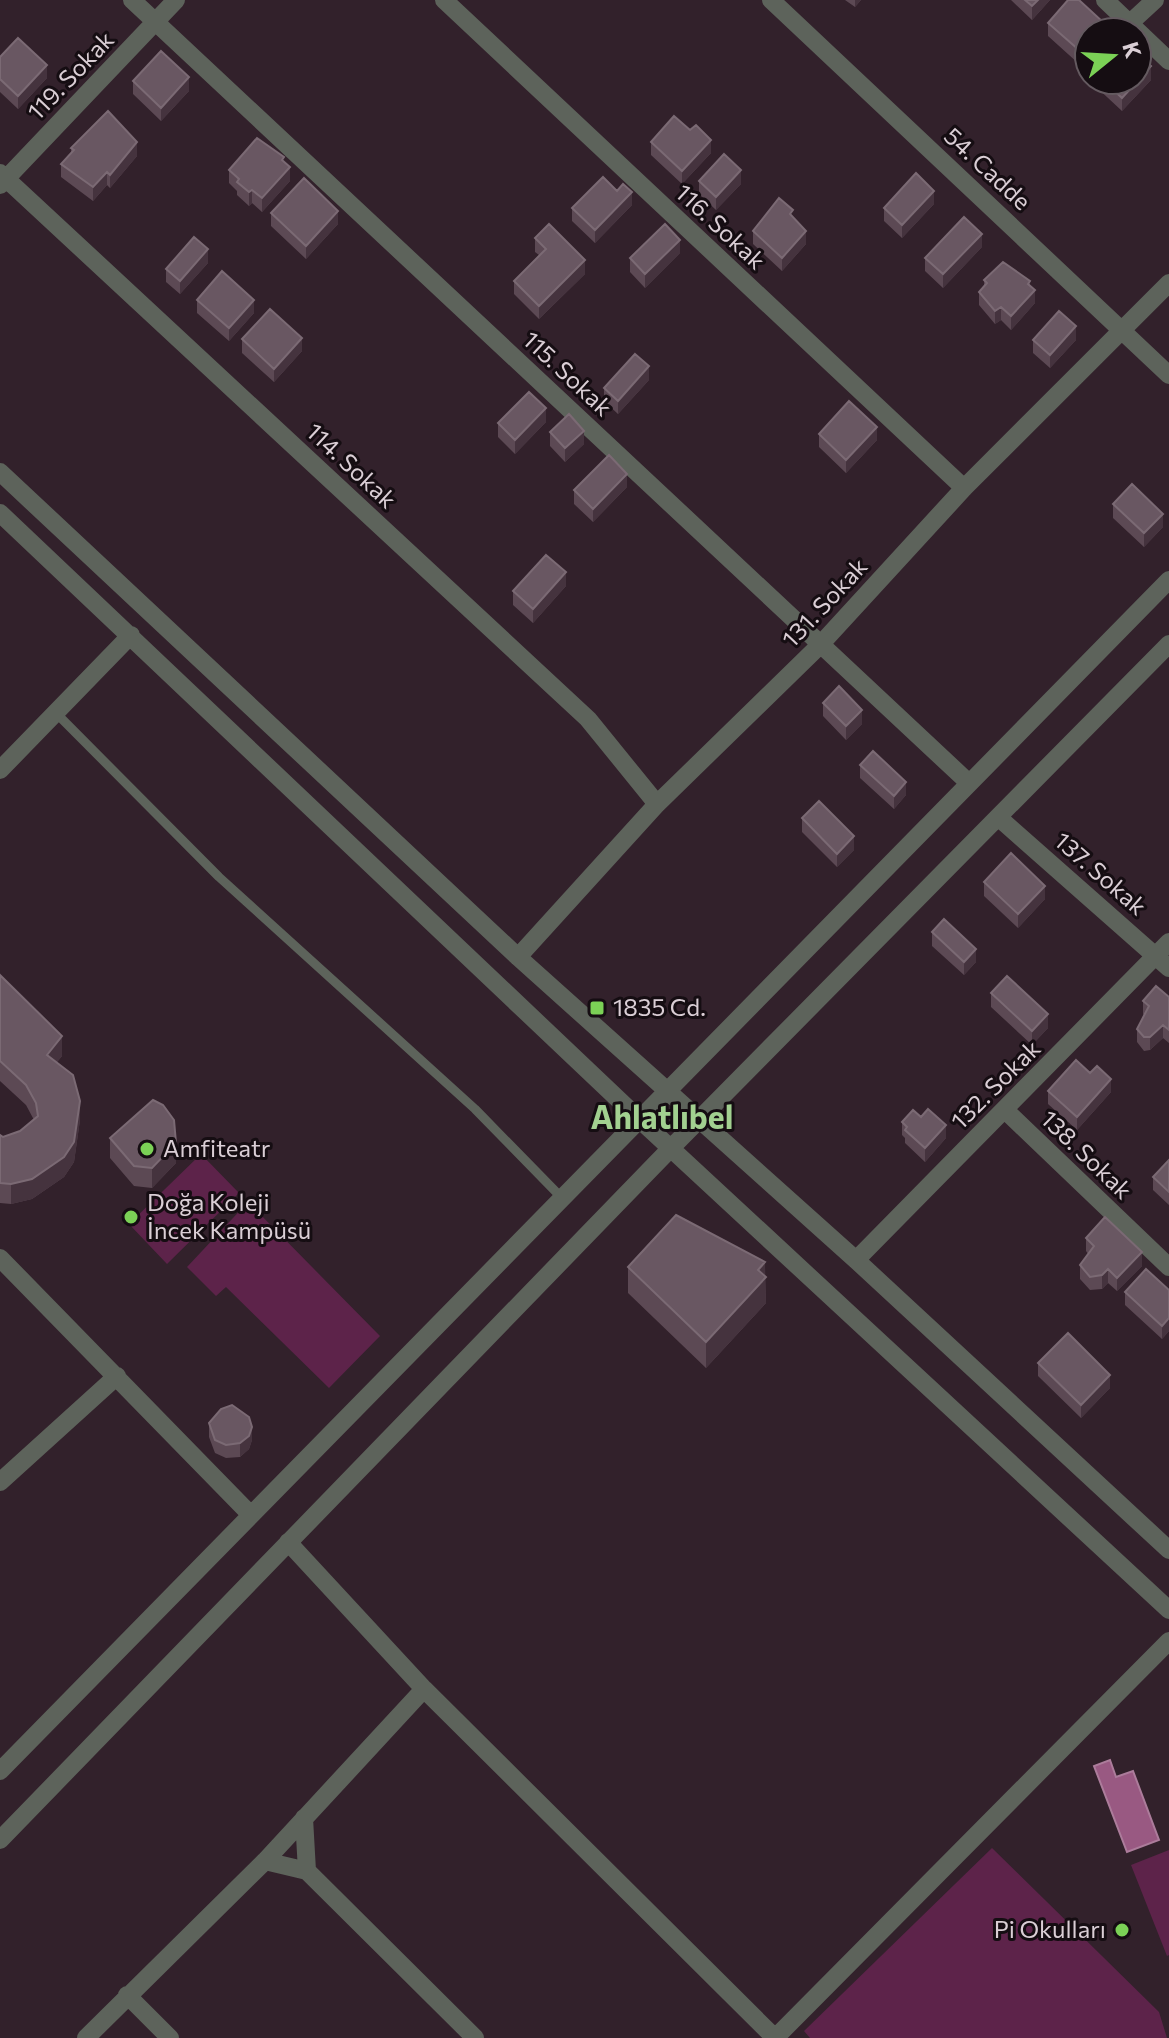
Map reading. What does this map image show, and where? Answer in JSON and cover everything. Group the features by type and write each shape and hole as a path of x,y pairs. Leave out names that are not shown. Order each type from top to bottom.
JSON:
{"street":[{"name":"115. Sokak","path":"132,0 969,783"},
{"name":"119. Sokak","path":"2,179 176,0"},
{"name":"116. Sokak","path":"444,0 964,488"},
{"name":"54. Cadde","path":"771,0 1169,375"},
{"path":"1105,0 1122,16"},
{"path":"1138,16 1155,0"},
{"path":"1153,45 1169,61"},
{"name":"114. Sokak","path":"2,179 588,719 657,804"},
{"name":"131. Sokak","path":"518,957 657,804 820,645 964,488 1169,283"},
{"path":"0,472 518,957 856,1260 1169,1550"},
{"path":"0,513 638,1118 1169,1610"},
{"path":"0,1771 249,1513 1169,580"},
{"path":"4,759 56,713 131,635"},
{"path":"0,1840 671,1148 1169,644"},
{"name":"137. Sokak","path":"998,817 1165,955"},
{"name":"132. Sokak","path":"856,1260 1165,955"},
{"name":"138. Sokak","path":"1005,1110 1169,1267"},
{"path":"0,1258 249,1513"},
{"path":"0,1482 117,1376"},
{"path":"288,1542 424,1689 775,2038 1169,1641"},
{"path":"86,2038 265,1861 424,1689"},
{"path":"304,1818 307,1871"},
{"path":"265,1861 307,1871 475,2038"},
{"path":"127,1995 170,2038"}],"lane":[{"path":"56,713 219,877 475,1109 561,1197"}],"shaded area":[{"path":"201,1154 239,1193 167,1264 129,1224"},
{"path":"248,1202 380,1336 329,1388 226,1287 216,1296 187,1267"},
{"path":"1110,1760 1116,1777 1133,1771 1159,1840 1127,1852 1094,1766"},
{"path":"992,1848 1159,2012 1167,2038 810,2038 804,2031"},
{"path":"1169,1850 1169,1955 1167,1956 1131,1865"}],"building":[{"path":"1068,0 1079,0 1096,16 1073,16 1073,45 1048,23"},
{"path":"18,38 47,65 18,96 0,79 0,57"},
{"path":"161,51 189,77 161,108 133,81"},
{"path":"108,111 137,142 110,175 107,172 93,187 61,164 74,150 71,148"},
{"path":"674,116 690,130 696,125 711,140 682,171 651,142"},
{"path":"257,138 284,157 282,160 290,167 262,198 237,182 239,179 229,170"},
{"path":"724,154 741,170 716,197 699,181"},
{"path":"916,173 934,191 902,225 884,208"},
{"path":"603,177 617,191 623,184 632,192 595,230 572,208"},
{"path":"304,178 338,211 306,246 271,213"},
{"path":"779,198 793,210 790,214 806,231 782,258 753,231"},
{"path":"964,217 982,234 943,274 925,258"},
{"path":"549,224 585,260 539,306 514,281 546,249 535,238"},
{"path":"665,224 680,240 645,274 630,258"},
{"path":"194,237 208,249 180,281 166,269"},
{"path":"1003,262 1030,281 1028,284 1035,290 1011,316 1001,307 995,311 979,292 987,283 984,280"},
{"path":"222,271 254,300 229,328 197,300"},
{"path":"270,309 302,338 274,369 242,339"},
{"path":"1059,311 1076,326 1050,355 1033,340"},
{"path":"635,354 649,366 618,401 604,388"},
{"path":"529,392 546,408 515,440 498,423"},
{"path":"849,401 877,427 846,460 819,434"},
{"path":"569,414 584,431 565,448 550,432"},
{"path":"609,455 627,474 593,509 574,490"},
{"path":"1132,484 1163,514 1144,533 1113,504"},
{"path":"546,555 566,572 533,609 513,591"},
{"path":"839,686 862,710 846,726 823,703"},
{"path":"873,751 906,782 894,796 860,765"},
{"path":"819,801 854,836 837,854 802,818"},
{"path":"1011,853 1045,886 1018,914 984,882"},
{"path":"944,919 976,949 964,962 932,932"},
{"path":"0,975 62,1036 47,1055 73,1075 80,1101 74,1142 64,1157 32,1179 11,1184 0,1183 0,1135 3,1137 20,1131 38,1116 36,1103 26,1085 0,1061"},
{"path":"1007,976 1048,1014 1032,1031 991,993"},
{"path":"1156,986 1169,997 1169,1030 1163,1025 1150,1037 1144,1037 1137,1029 1149,1006 1143,1001"},
{"path":"1076,1060 1090,1073 1097,1066 1111,1079 1077,1117 1048,1091"},
{"path":"153,1100 163,1105 174,1120 176,1143 152,1168 134,1166 110,1138"},
{"path":"928,1109 946,1125 925,1148 905,1130 907,1127 902,1122 913,1110 921,1117"},
{"path":"1169,1160 1169,1192 1153,1177"},
{"path":"676,1215 765,1262 758,1270 766,1277 706,1342 628,1267"},
{"path":"1105,1217 1142,1252 1117,1278 1108,1269 1102,1275 1090,1277 1080,1265 1094,1246 1086,1238"},
{"path":"1146,1269 1169,1290 1169,1318 1162,1326 1125,1292"},
{"path":"1068,1333 1110,1375 1081,1405 1038,1363"},
{"path":"232,1405 249,1417 252,1427 249,1436 240,1443 226,1445 215,1440 209,1423 221,1409"}],"place":[{"name":"1835 Cd.","path":"597,1008"},
{"name":"Amfiteatr","path":"147,1149"},
{"name":"Doğa Koleji İncek Kampüsü","path":"131,1217"},
{"name":"Pi Okulları","path":"1122,1930"}],"district":[{"name":"Ahlatlıbel","path":"662,1118"}]}
